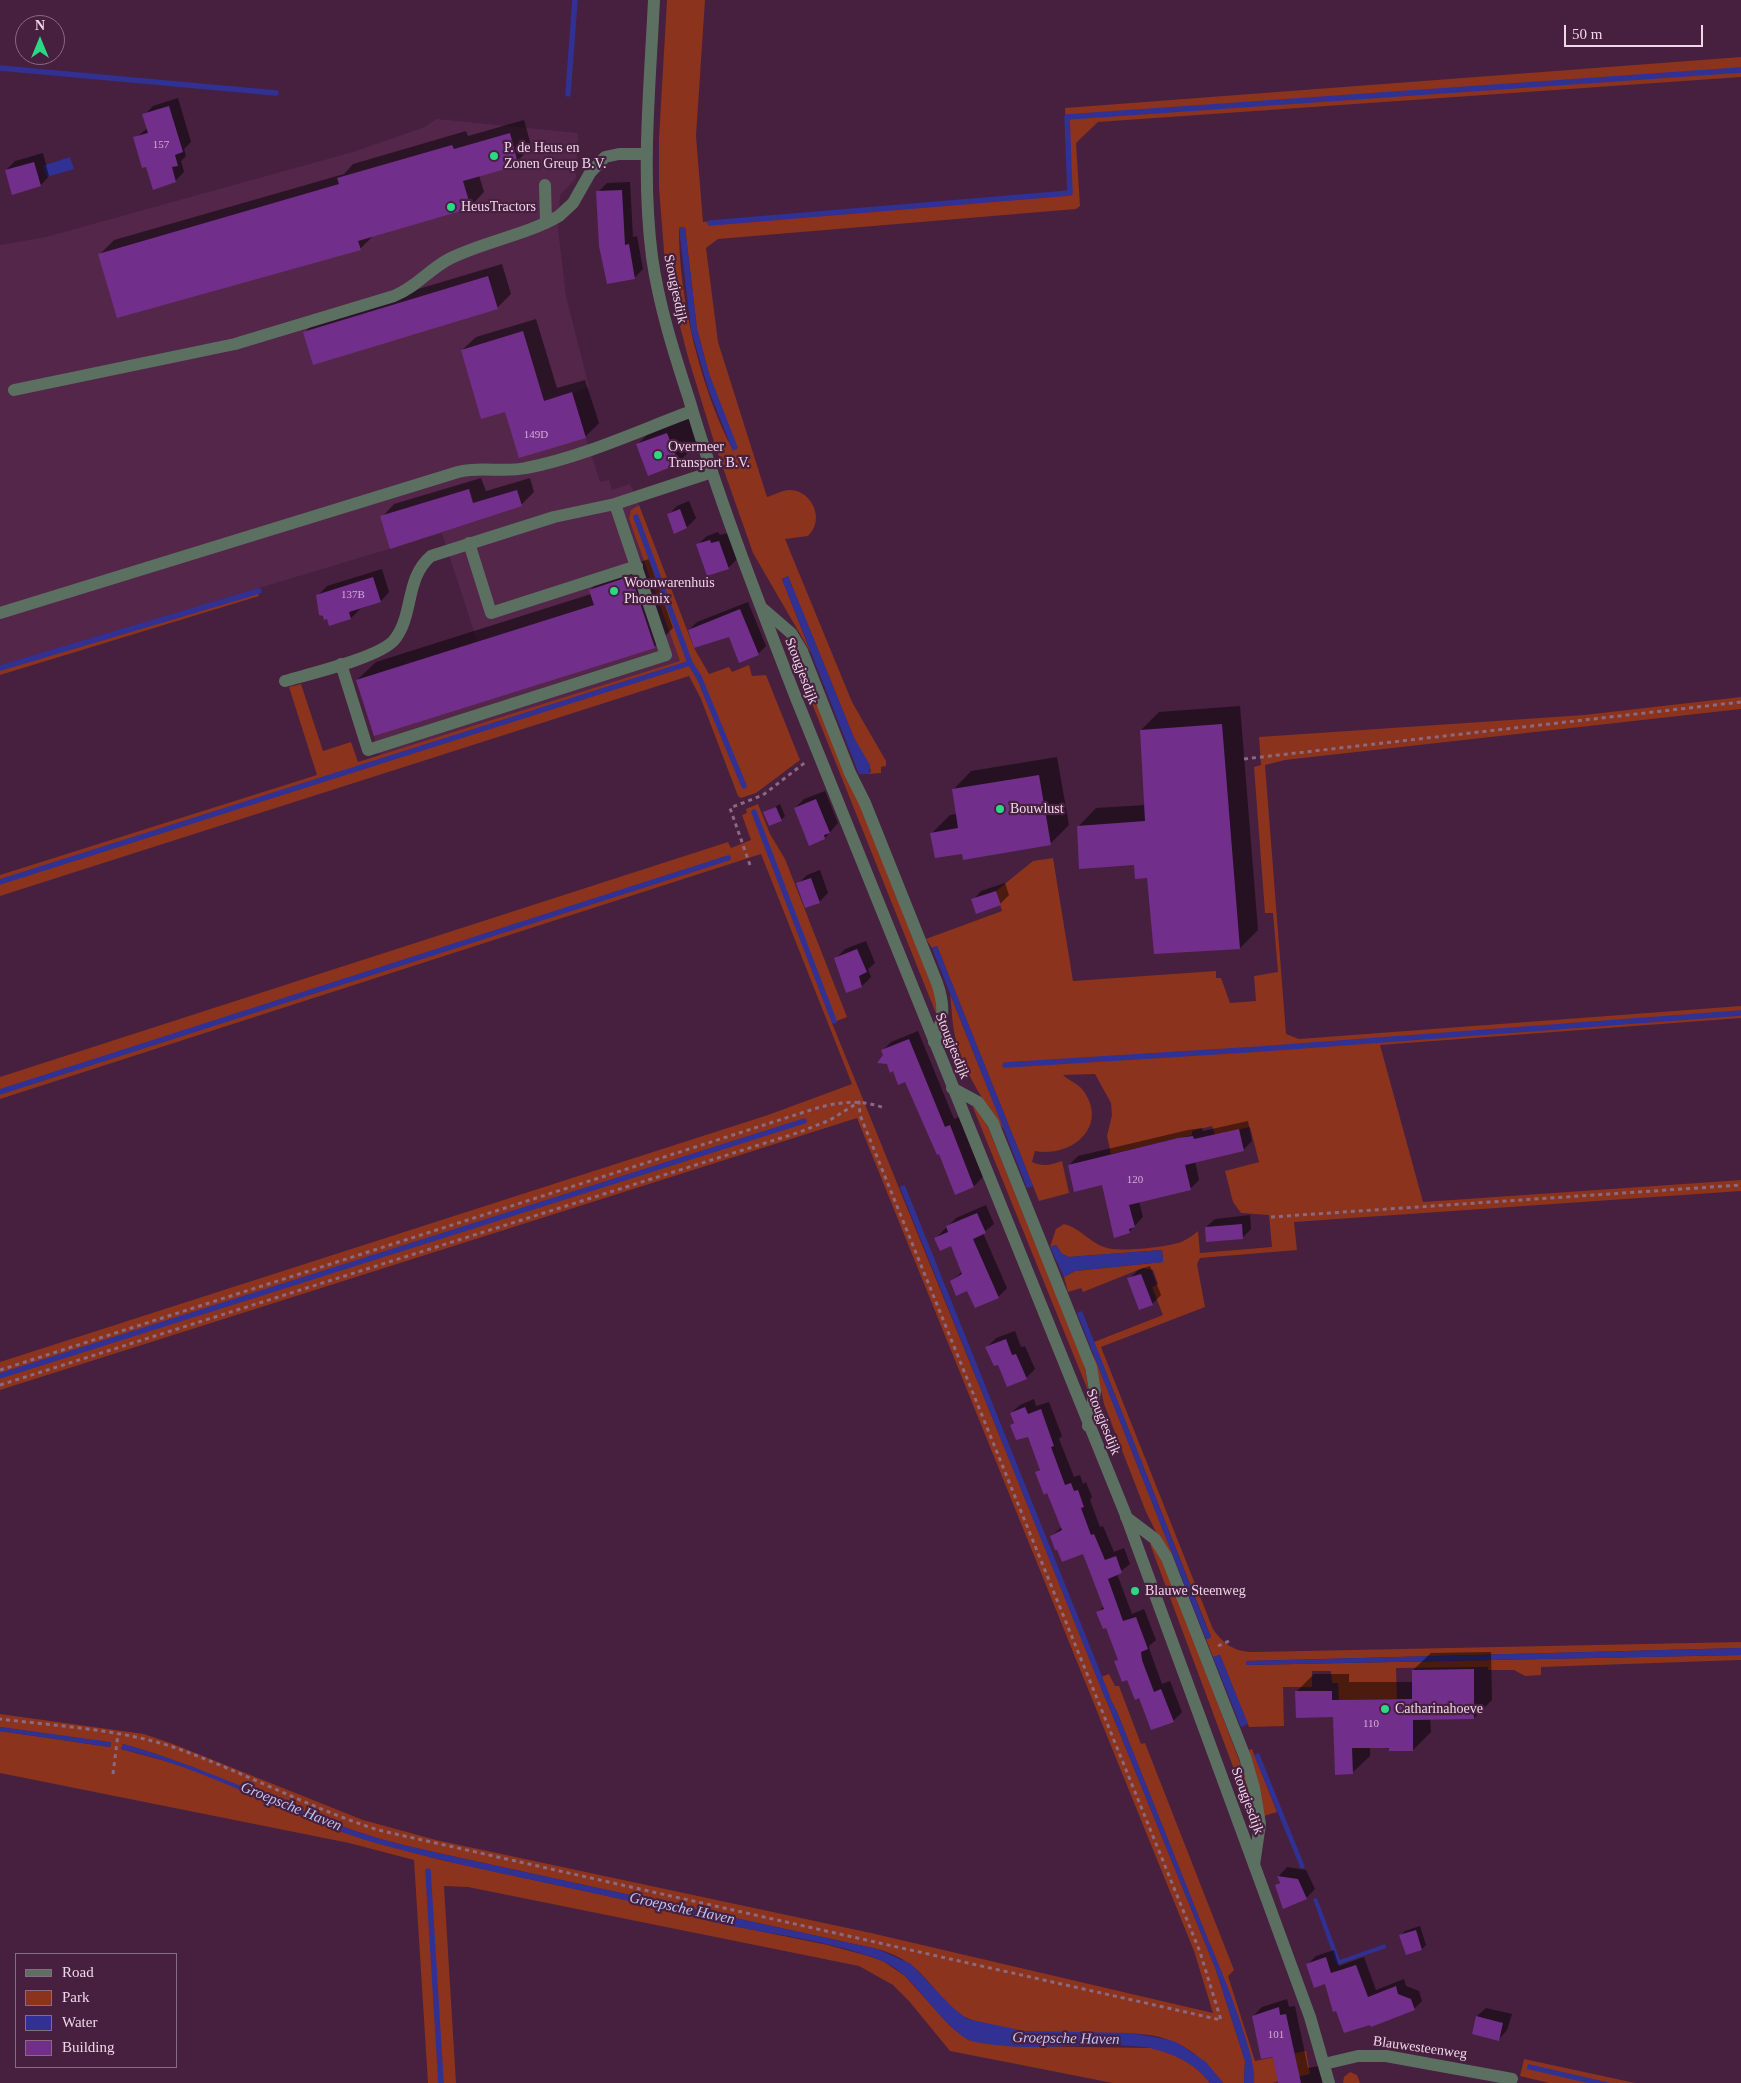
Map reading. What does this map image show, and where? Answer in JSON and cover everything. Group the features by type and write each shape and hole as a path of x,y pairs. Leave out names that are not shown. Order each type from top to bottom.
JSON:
{"street":[{"name":"Stougjesdijk","path":"654,0 647,154 647,206 654,272 663,314 712,472 760,606 817,753 1126,1517 1310,2017 1329,2083"},
{"path":"14,390 235,344 379,301 413,288 450,258 546,223 559,216 573,203 590,173 605,157 619,154 647,154"},
{"path":"545,185 546,223"},
{"path":"0,614 458,472 478,468 515,469 532,467 589,450 692,410"},
{"path":"285,682 377,652 395,640 401,628 417,571 431,556 567,513 615,504 712,472"},
{"path":"341,664 368,750 666,655 615,504"},
{"path":"469,543 491,613 637,566"},
{"path":"760,606 791,633 802,651 850,773 865,803 930,964 941,993 944,1009 941,1027 934,1042"},
{"path":"952,1088 973,1098 983,1108 1003,1146 1090,1367 1095,1391 1088,1426"},
{"path":"1126,1517 1155,1539 1167,1558 1244,1756 1259,1814 1259,1842 1254,1866"},
{"name":"Blauwesteenweg","path":"1324,2064 1358,2056 1386,2056 1512,2079"}],"path":[{"path":"1244,759 1741,702"},
{"path":"750,864 730,808 770,790 817,753"},
{"path":"0,1386 800,1132 830,1120 859,1102"},
{"path":"0,1719 118,1734 174,1748 339,1818 378,1830 1221,2020 1200,1952 860,1115 859,1102"},
{"path":"0,1370 817,1108 859,1102 884,1108"},
{"path":"1271,1217 1741,1185"},
{"path":"112,1774 118,1734"}],"shaded area":[{"name":"P. de Heus en Zonen Greup B.V.","path":"436,119 578,133 576,178 560,195 558,230 566,296 589,387 572,393 600,482 609,480 612,490 630,484 639,505 629,519 681,661 380,756 356,680 477,641 442,533 0,666 0,245 46,237 353,152 425,127"}],"green space":[{"path":"667,0 705,0 696,136 703,222 1068,192 1065,108 1741,57 1741,77 1098,122 1076,143 1080,206 1076,209 718,239 706,248 718,342 767,497 790,490 805,495 814,507 816,522 808,536 785,539 852,702 886,761 886,766 881,767 881,773 869,774 871,771 869,766 854,738 788,576 782,579 811,653 753,553 715,445 688,357 671,292 664,251 659,188 659,138","holes":["679,227 685,227 697,329 709,374 737,448 733,450 711,400 687,312 680,254"]},
{"path":"639,505 694,648 709,674 729,667 732,672 749,665 752,676 766,675 800,760 756,793 741,798 738,796 701,699 689,676 0,896 0,875 317,775 289,687 301,684 323,751 351,742 358,762 680,661 629,519 631,510"},
{"path":"256,589 259,596 0,675 0,666"},
{"path":"789,646 797,655 859,801 931,983 937,1001 937,1016"},
{"path":"1741,697 1741,709 1285,760 1265,765 1286,1034 1299,1039 1741,1006 1741,1018 1380,1045 1423,1202 1741,1180 1741,1191 1294,1222 1297,1250 1200,1258 1197,1264 1205,1307 1101,1347 1213,1629 1221,1639 1236,1649 1255,1652 1741,1642 1741,1648 1246,1661 1246,1665 1741,1655 1741,1660 1541,1667 1541,1675 1525,1676 1514,1670 1488,1670 1488,1667 1396,1668 1397,1699 1339,1700 1338,1683 1332,1683 1331,1671 1312,1671 1312,1687 1283,1687 1284,1726 1249,1727 1220,1655 1213,1657 1206,1639 1211,1637 1094,1342 1163,1315 1152,1287 1158,1284 1153,1270 1143,1268 1083,1292 1081,1288 1068,1292 1064,1277 1075,1271 1163,1262 1162,1250 1069,1257 1062,1254 1056,1245 1050,1247 1056,1229 1064,1224 1074,1228 1099,1245 1111,1249 1142,1249 1174,1244 1186,1240 1198,1231 1200,1253 1272,1247 1269,1215 1241,1213 1233,1202 1225,1171 1259,1162 1250,1127 1215,1135 1212,1126 1192,1131 1192,1135 1111,1154 1107,1136 1112,1115 1111,1103 1095,1074 1063,1075 1082,1089 1090,1102 1092,1114 1090,1126 1084,1136 1074,1144 1063,1149 1049,1152 1035,1151 1032,1162 1036,1164 1047,1165 1062,1161 1069,1193 1039,1201 937,946 932,948 926,939 1002,911 996,891 1033,861 1053,858 1073,981 1216,971 1216,978 1221,978 1230,1003 1256,1001 1254,976 1278,972 1273,913 1265,913 1254,767 1261,765 1259,737 1584,715"},
{"path":"758,804 770,834 785,859 847,1017 832,1023 1098,1678 1109,1674 1115,1686 1119,1686 1141,1744 1145,1743 1234,1970 1228,1976 1255,2061 1306,2051 1310,2074 1272,2083 1254,2083 1254,2072 1250,2055 1228,1990 1117,1712 1106,1690 1103,1692 1216,1970 1245,2061 1244,2083 1223,2083 1207,2065 1188,2049 1157,2036 1130,2033 1020,2031 972,2020 963,2016 949,2005 924,1976 908,1963 877,1949 438,1853 369,1836 208,1773 123,1744 121,1749 191,1768 335,1829 378,1843 441,1860 649,1905 724,1924 828,1945 883,1961 905,1976 950,2026 968,2040 1011,2046 1151,2048 1184,2060 1198,2070 1210,2083 1113,2083 950,2051 909,2001 893,1985 859,1966 468,1887 444,1886 456,2083 428,2083 414,1860 349,1843 0,1773 0,1731 110,1747 111,1743 0,1727 0,1714 144,1734 363,1820 436,1840 871,1933 1213,2013 1194,1951 857,1118 0,1390 0,1362 768,1115 852,1084 761,854 0,1099 0,1077 728,842 731,848 751,840 742,815 747,813 746,809"},
{"path":"950,994 1005,1131 970,1077 960,1053 955,1035"},
{"path":"972,1105 983,1115 1084,1363 1089,1393"},
{"path":"1093,1353 1174,1558 1156,1532 1146,1512 1104,1404"},
{"path":"1153,1543 1165,1565 1247,1781 1256,1823 1254,1823 1150,1544"},
{"path":"1252,1749 1277,1812 1264,1816 1249,1750"},
{"path":"1524,2059 1635,2083 1549,2083 1520,2076"},
{"path":"1350,2072 1357,2075 1360,2083 1343,2083 1344,2077"}],"water":[{"path":"70,157 74,169 47,177 43,166"},
{"path":"679,227 685,227 697,329 709,374 738,448 733,451 709,391 691,330"},
{"path":"788,576 854,738 870,765 869,774 859,774 782,579"},
{"path":"937,946 1033,1186 1027,1188 932,948"},
{"path":"1056,1245 1062,1254 1069,1257 1162,1250 1163,1262 1075,1271 1064,1277 1050,1247"},
{"path":"1082,1311 1211,1638 1206,1639 1077,1313"},
{"path":"1741,1648 1741,1655 1246,1665 1246,1661"},
{"path":"1220,1655 1248,1724 1241,1727 1213,1657"},
{"path":"1106,1690 1117,1712 1229,1990 1245,2034 1254,2072 1254,2083 1244,2083 1245,2061 1216,1970 1103,1692"},
{"path":"0,1727 111,1742 110,1747 0,1731"},
{"name":"Groepsche Haven","path":"123,1744 180,1762 319,1818 392,1842 877,1949 911,1964 951,2006 967,2019 1024,2031 1131,2033 1165,2039 1176,2042 1206,2062 1223,2083 1210,2083 1198,2070 1184,2060 1151,2048 1107,2045 1019,2047 975,2042 957,2032 947,2023 900,1971 871,1957 832,1945 726,1925 379,1844 346,1834 187,1769 121,1749"},
{"path":"1259,1753 1305,1867 1301,1869 1254,1755"},
{"path":"1317,1898 1340,1960 1385,1944 1386,1948 1337,1965 1313,1899"},
{"path":"1528,2064 1611,2083 1588,2083 1527,2069"}],"building":[{"path":"169,106 183,152 175,155 178,166 172,167 176,182 153,190 146,167 142,168 133,137 148,133 142,114"},
{"path":"510,133 517,160 513,167 463,181 471,208 358,241 361,250 117,318 98,254 339,184 337,178 452,145 454,149"},
{"path":"34,162 41,186 12,195 5,170"},
{"path":"622,190 625,245 629,244 635,279 607,284 599,246 596,191"},
{"path":"488,276 498,309 313,365 303,332"},
{"path":"523,331 544,401 572,392 586,438 519,458 505,412 481,419 461,350"},
{"path":"667,433 679,464 648,476 636,444"},
{"path":"469,489 473,503 517,490 522,506 390,549 380,516"},
{"path":"680,509 687,528 674,534 667,514"},
{"path":"710,540 711,543 719,541 729,569 707,576 696,544"},
{"path":"631,576 655,648 374,736 356,680 594,605 589,590"},
{"path":"373,577 381,602 349,612 351,619 329,626 327,619 324,620 323,616 319,615 316,595"},
{"path":"740,609 759,655 739,663 729,637 694,648 688,630"},
{"path":"1222,724 1240,949 1154,954 1147,878 1135,879 1134,865 1079,869 1077,826 1145,821 1140,730"},
{"name":"Bouwlust","path":"1039,775 1051,845 963,860 962,854 935,858 930,833 958,828 952,789"},
{"path":"816,799 830,833 824,835 825,839 809,846 794,808"},
{"path":"776,807 782,821 769,826 763,812"},
{"path":"811,878 820,903 805,908 796,883"},
{"path":"996,891 1001,905 976,914 971,899"},
{"path":"857,949 867,972 859,976 862,987 846,993 834,958"},
{"path":"909,1039 945,1127 950,1125 974,1187 955,1195 939,1154 937,1155 905,1082 898,1085 893,1071 890,1073 887,1064 877,1063 883,1055 881,1050"},
{"path":"1239,1129 1244,1151 1185,1165 1191,1190 1129,1205 1135,1227 1129,1229 1130,1233 1114,1238 1102,1185 1074,1192 1068,1165 1178,1138 1193,1136 1194,1139"},
{"path":"977,1213 986,1233 973,1239 999,1298 975,1308 967,1291 956,1296 950,1281 962,1274 951,1246 940,1251 934,1238 948,1232 946,1226"},
{"path":"1242,1224 1243,1239 1206,1242 1205,1227"},
{"path":"1141,1274 1153,1305 1139,1310 1127,1278"},
{"path":"1006,1339 1012,1355 1016,1354 1027,1379 1007,1387 998,1365 994,1366 985,1347"},
{"path":"1025,1407 1028,1414 1041,1409 1054,1446 1051,1447 1065,1485 1071,1483 1074,1491 1078,1490 1084,1507 1081,1508 1091,1535 1094,1534 1105,1560 1116,1556 1122,1573 1108,1579 1123,1621 1136,1617 1148,1649 1141,1652 1142,1660 1154,1692 1161,1689 1174,1722 1151,1730 1139,1698 1135,1700 1127,1680 1122,1682 1114,1661 1118,1660 1106,1628 1103,1629 1096,1612 1104,1609 1083,1554 1062,1562 1057,1550 1055,1550 1050,1536 1062,1530 1047,1493 1044,1495 1035,1472 1040,1470 1028,1437 1016,1440 1010,1425 1014,1423 1010,1413"},
{"name":"Catharinahoeve","path":"1474,1669 1474,1719 1413,1720 1413,1751 1389,1751 1389,1748 1352,1748 1353,1774 1335,1775 1333,1717 1296,1718 1295,1691 1332,1691 1332,1700 1412,1699 1412,1670"},
{"path":"1277,1876 1298,1879 1307,1899 1283,1909 1275,1885 1280,1883"},
{"path":"1416,1930 1422,1950 1406,1955 1399,1935"},
{"path":"1326,1957 1331,1973 1356,1965 1368,1997 1396,1986 1398,1994 1411,1999 1415,2010 1371,2027 1370,2025 1344,2033 1336,2011 1333,2012 1325,1984 1314,1988 1306,1964"},
{"path":"1279,2007 1280,2015 1286,2014 1301,2083 1278,2083 1273,2057 1261,2059 1252,2016"},
{"path":"1476,2016 1503,2023 1499,2041 1472,2034"}],"waterway":[{"path":"568,94 575,0"},
{"path":"0,68 276,93"},
{"path":"710,223 1070,193 1067,117 1741,70"},
{"path":"636,517 690,663 699,677 744,786"},
{"path":"0,668 259,591"},
{"path":"0,882 690,663"},
{"path":"754,812 834,1021"},
{"path":"0,1092 728,858"},
{"path":"1005,1065 1261,1049 1741,1013"},
{"path":"0,1376 804,1121"},
{"path":"903,1188 1107,1696"},
{"path":"428,1871 441,2083"}],"place":[{"name":"P. de Heus en Zonen Greup B.V.","path":"494,156"},
{"name":"HeusTractors","path":"451,207"},
{"name":"Overmeer Transport B.V.","path":"658,455"},
{"name":"Woonwarenhuis Phoenix","path":"614,591"},
{"name":"Bouwlust","path":"1000,809"},
{"name":"Blauwe Steenweg","path":"1135,1591"},
{"name":"Catharinahoeve","path":"1385,1709"}]}
